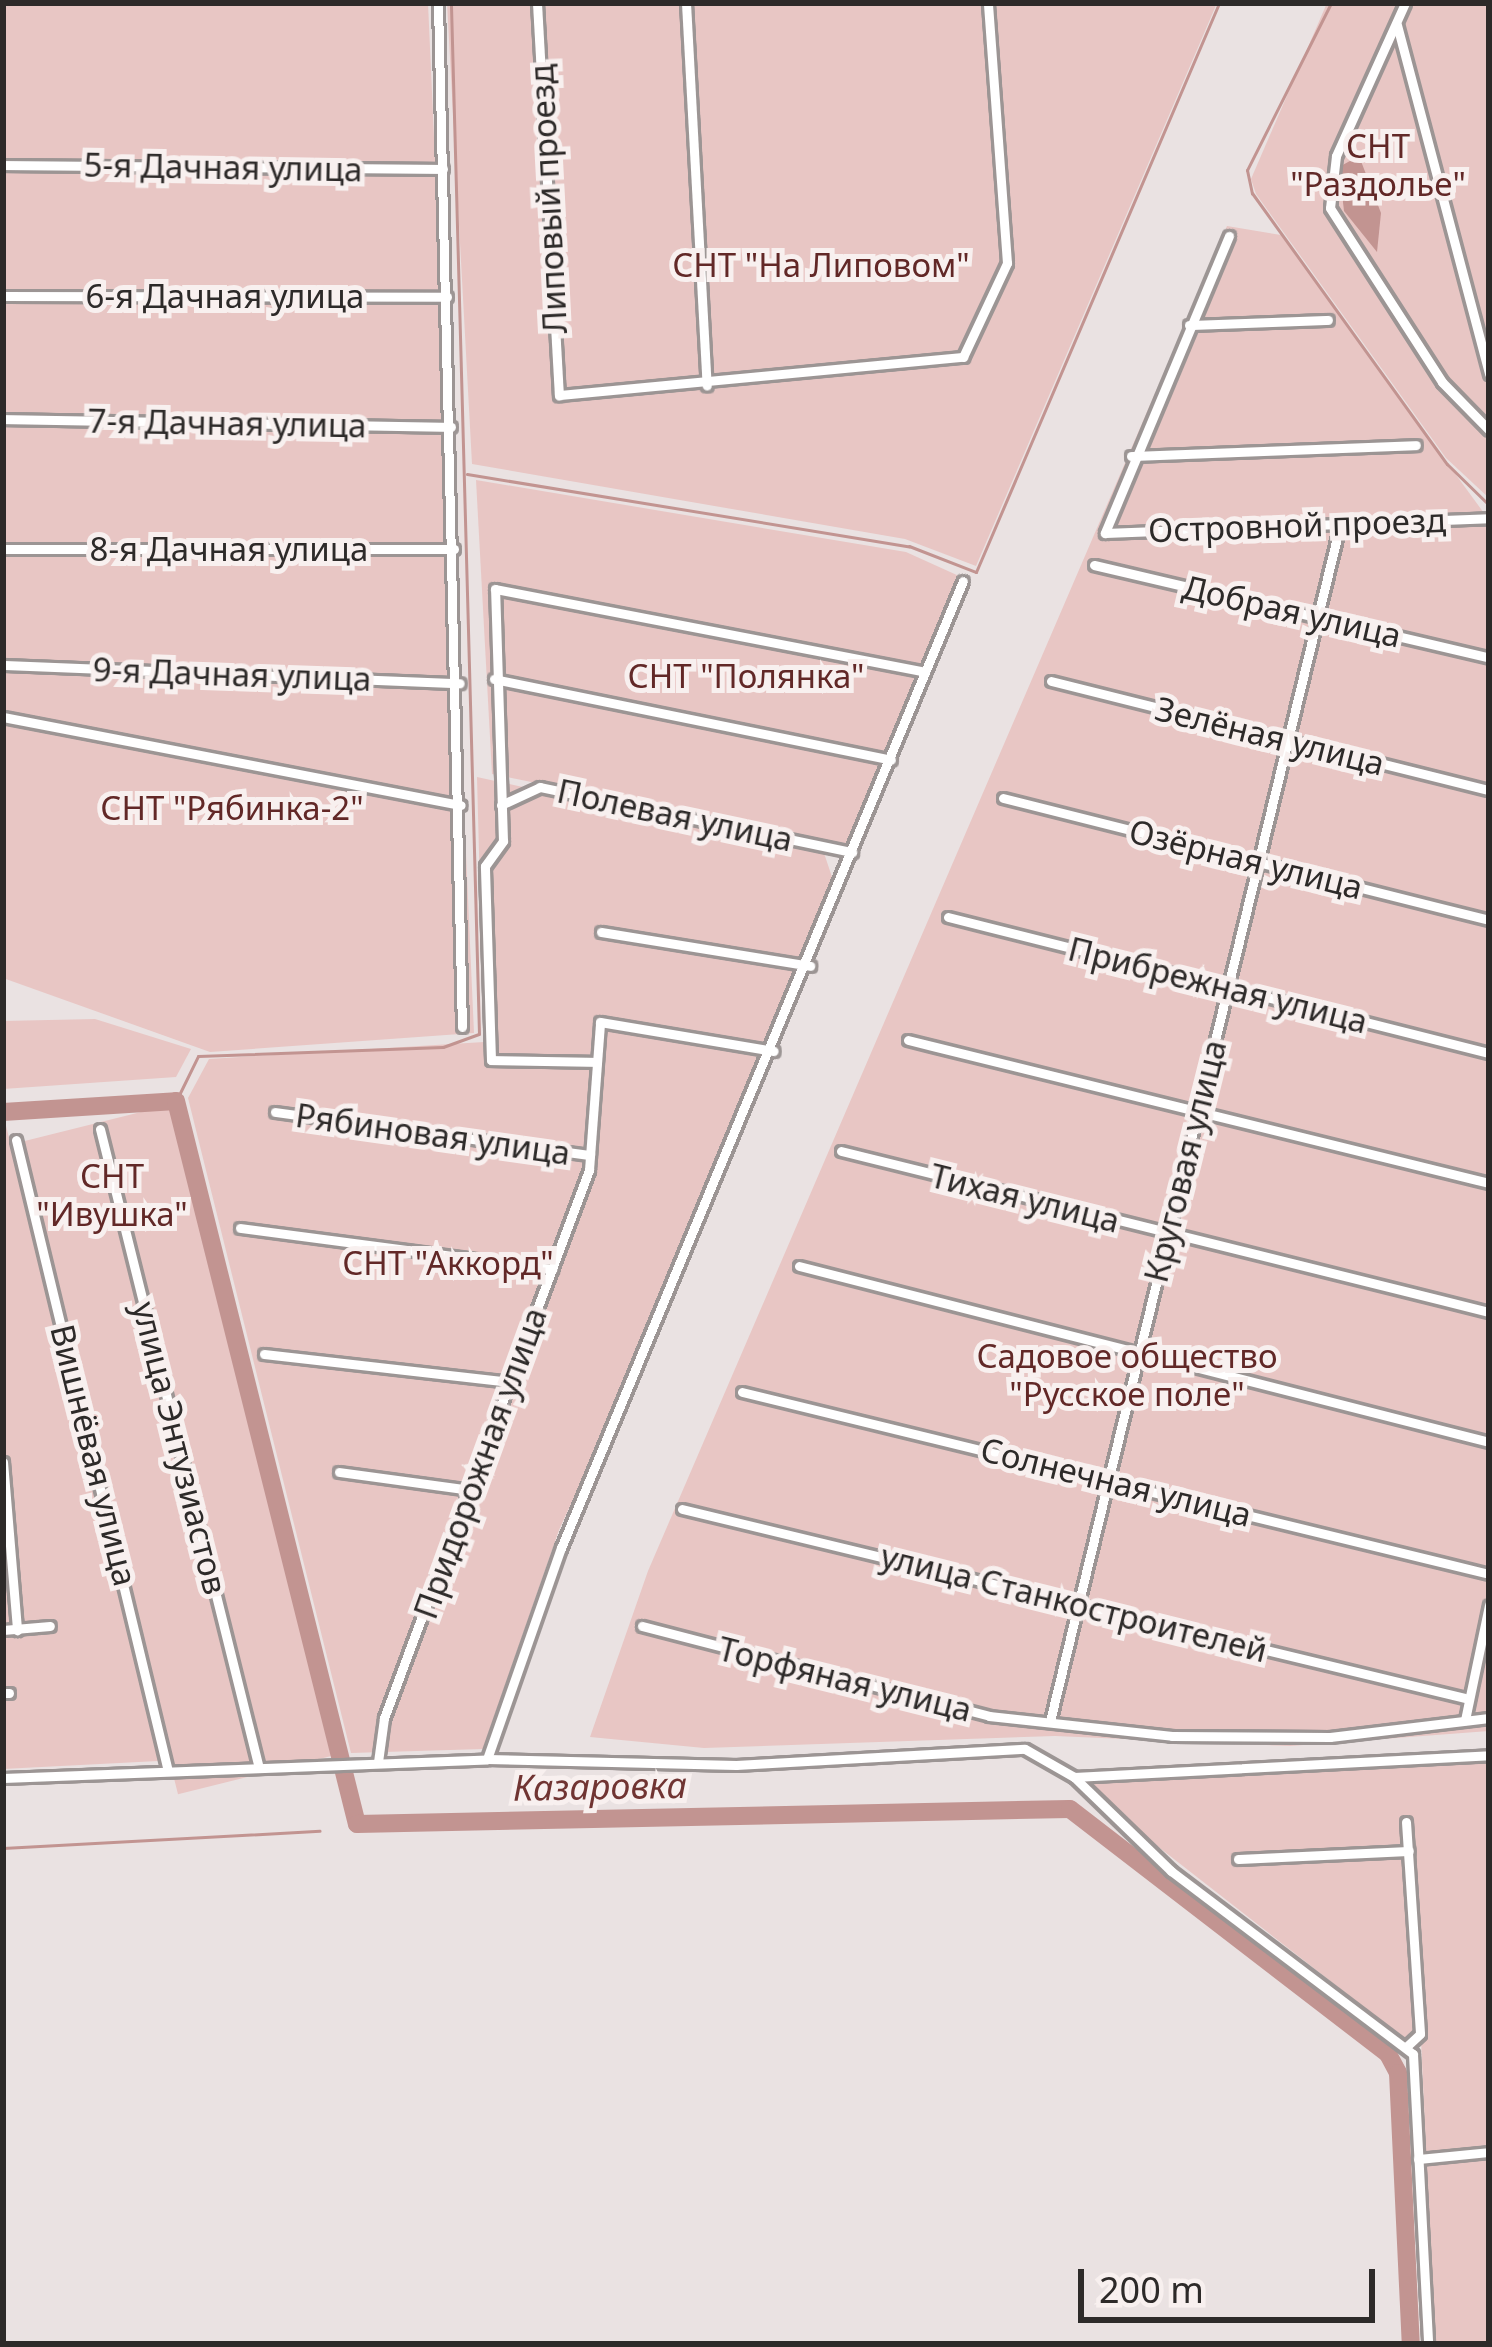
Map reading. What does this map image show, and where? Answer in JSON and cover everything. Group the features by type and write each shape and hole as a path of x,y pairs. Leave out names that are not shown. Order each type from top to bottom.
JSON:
{"street":[{"path":"438,3 460,683 462,1027"},
{"name":"Липовый проезд","path":"537,3 559,395 707,385"},
{"path":"686,3 707,385 953,365 1007,263 988,3"},
{"path":"1406,3 1336,156 1330,208 1442,382 1489,430"},
{"path":"1397,25 1489,374"},
{"name":"5-я Дачная улица","path":"3,166 443,169"},
{"path":"1229,236 1131,456 1416,445"},
{"name":"6-я Дачная улица","path":"3,296 447,297"},
{"path":"1189,325 1328,320"},
{"name":"7-я Дачная улица","path":"3,419 451,427"},
{"name":"Островной проезд","path":"1131,456 1105,533 1489,518"},
{"name":"Круговая улица","path":"1050,1721 1341,521"},
{"name":"8-я Дачная улица","path":"3,549 454,549"},
{"name":"Добрая улица","path":"1094,565 1489,658"},
{"path":"487,1759 561,1549 775,1051 963,581"},
{"path":"597,1062 491,1060 485,866 503,841 494,679 495,590 925,672"},
{"name":"9-я Дачная улица","path":"3,665 460,683"},
{"path":"494,679 890,760"},
{"name":"Зелёная улица","path":"1051,681 1489,790"},
{"path":"3,717 461,805"},
{"name":"Полевая улица","path":"501,805 540,787 852,852"},
{"name":"Озёрная улица","path":"1003,798 1489,920"},
{"name":"Прибрежная улица","path":"948,917 1489,1053"},
{"path":"601,932 810,966"},
{"name":"Придорожная улица","path":"378,1762 384,1718 590,1156 600,1022 775,1051"},
{"path":"908,1040 1489,1183"},
{"name":"Рябиновая улица","path":"275,1112 590,1156"},
{"name":"улица Энтузиастов","path":"100,1129 259,1768"},
{"name":"Вишнёвая улица","path":"16,1140 168,1771"},
{"name":"Тихая улица","path":"841,1151 1489,1312"},
{"path":"240,1228 552,1269"},
{"path":"799,1266 1136,1357 1489,1442"},
{"path":"264,1354 510,1382"},
{"name":"Солнечная улица","path":"742,1392 1489,1574"},
{"path":"3,1462 17,1630"},
{"path":"339,1472 470,1490"},
{"name":"улица Станкостроителей","path":"682,1509 1465,1698"},
{"path":"1465,1720 1465,1698 1489,1605"},
{"path":"3,1630 50,1626"},
{"name":"Торфяная улица","path":"642,1627 989,1716 1050,1721"},
{"path":"1050,1721 1172,1736 1330,1737 1489,1718"},
{"path":"3,1778 487,1759 736,1765 1025,1749 1074,1777 1094,1807 1171,1871 1407,2046 1428,2344"},
{"path":"1074,1777 1489,1755"},
{"path":"1406,1822 1420,2033 1407,2046"},
{"path":"1238,1859 1409,1851"},
{"path":"1418,2158 1489,2152"}],"green space":[{"name":"СНТ \"Рябинка-2\"","path":"428,3 474,1033 210,1052 3,978 3,5"},
{"name":"СНТ \"На Липовом\"","path":"447,3 1217,3 976,566 905,539 472,464"},
{"name":"СНТ \"Раздолье\"","path":"1327,3 1489,3 1489,498 1446,458 1256,194 1251,179"},
{"name":"Садовое общество \"Русское поле\"","path":"1227,226 1281,235 1489,520 1489,1731 1290,1746 1055,1736 704,1748 590,1737 648,1571"},
{"name":"СНТ \"Полянка\"","path":"476,480 906,552 959,576 847,846 492,774"},
{"name":"СНТ \"Аккорд\"","path":"477,777 824,853 833,880 665,1298 559,1530 483,1749 351,1753 188,1098 209,1059 484,1042"},
{"path":"95,1019 191,1049 176,1077 3,1089 3,1021"},
{"name":"СНТ \"Ивушка\"","path":"169,1105 331,1756 178,1794 16,1143"},
{"path":"3,1114 117,1564 158,1761 3,1769"},
{"path":"1489,1760 1489,2344 1435,2344 1421,2040 1406,2040 1088,1792 1097,1780"}],"shaded area":[{"path":"1359,156 1381,213 1377,252 1344,211 1339,167"}],"waterway":[{"path":"176,1101 198,1056 443,1047 479,1034 451,3"},
{"path":"467,474 909,546 976,572 1219,3"},
{"path":"1331,3 1247,170 1252,193 1447,464 1489,505"},
{"name":"Казаровка","path":"3,1112 176,1101 357,1824 1070,1809 1388,2054 1398,2073 1411,2344"},
{"path":"3,1848 320,1831"}]}
